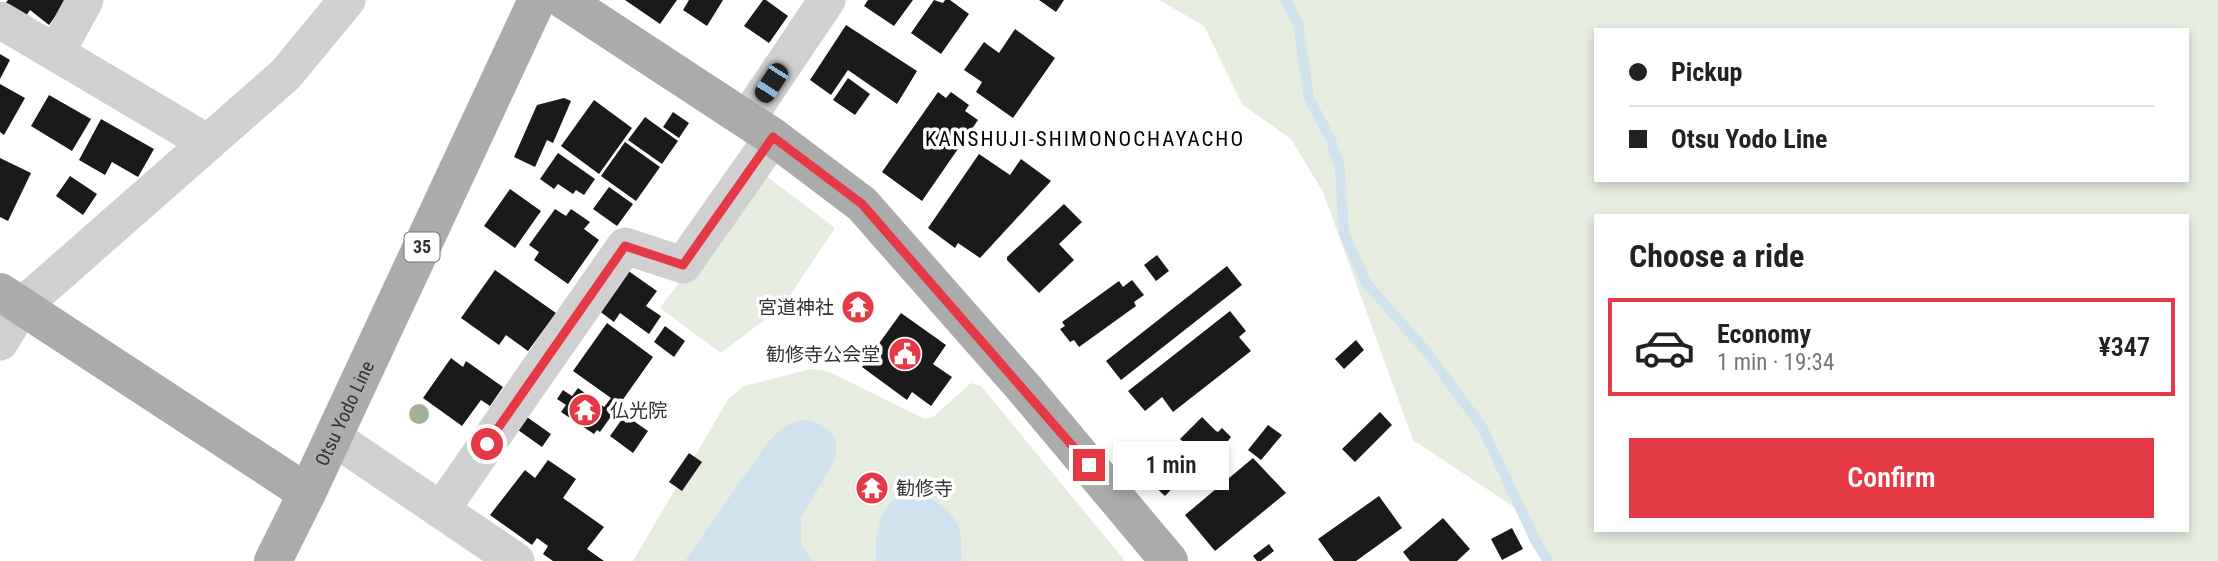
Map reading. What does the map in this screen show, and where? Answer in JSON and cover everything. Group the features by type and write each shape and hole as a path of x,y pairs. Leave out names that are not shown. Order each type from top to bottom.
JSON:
{"main road":[{"name":"Otsu Yodo Line","path":"273,561 537,0"},
{"path":"565,0 760,128 862,204 1015,378 1169,561"},
{"path":"11,299 307,493"}],"street":[{"path":"56,53 86,0"},
{"path":"0,342 11,299 208,143 286,74 346,0"},
{"path":"441,510 625,246 683,265 760,128 827,0"},
{"path":"0,20 208,143"},
{"path":"333,437 516,561"}],"shaded area":[{"path":"1159,0 2218,0 2218,561 1553,561 1520,511 1413,440 1323,192 1291,139 1242,104 1204,26"},
{"path":"762,173 835,228 783,306 721,353 660,308"},
{"name":"勧修寺","path":"811,369 827,371 925,419 933,417 971,383 981,386 1125,561 633,561 729,398 744,386"}],"water":[{"path":"804,419 825,427 836,443 835,460 801,517 801,545 812,561 685,561 768,442 784,427"},
{"path":"904,491 930,498 952,516 960,532 962,561 876,561 880,522 889,504"}],"building":[{"path":"8,0 67,0 49,25 30,10 24,19 4,5"},
{"path":"625,0 677,0 660,24"},
{"path":"689,0 723,0 707,26 683,10"},
{"path":"763,0 788,16 769,43 744,26"},
{"path":"868,0 913,0 894,26 864,6"},
{"path":"934,0 943,3 950,0 969,14 941,54 911,33"},
{"path":"1039,0 1064,0 1056,12"},
{"path":"846,25 917,71 897,104 848,70 831,95 810,80"},
{"path":"1015,29 1055,58 1013,118 976,92 982,82 964,70 984,42 999,53"},
{"path":"0,54 10,60 0,79"},
{"path":"848,78 870,94 855,115 833,100"},
{"path":"0,84 25,98 4,135 0,132"},
{"path":"938,92 946,98 951,92 969,105 965,111 978,120 922,201 882,172"},
{"path":"49,95 91,119 72,151 31,126"},
{"path":"564,98 571,101 553,143 547,140 535,167 514,157 537,105"},
{"path":"594,100 632,128 599,174 561,146"},
{"path":"673,112 689,123 679,138 663,127"},
{"path":"645,117 678,141 662,164 628,140"},
{"path":"101,119 154,149 138,177 112,162 105,175 79,160"},
{"path":"625,142 660,167 636,201 601,176"},
{"path":"558,153 595,179 584,195 576,190 573,194 558,184 554,189 540,179"},
{"path":"979,154 1010,175 1021,159 1051,181 980,258 958,243 955,248 928,228"},
{"path":"0,158 31,173 8,221 0,217"},
{"path":"70,176 97,194 83,215 56,196"},
{"path":"609,187 633,204 617,226 593,209"},
{"path":"510,189 541,211 515,248 484,226"},
{"path":"1064,204 1082,222 1059,244 1074,260 1039,293 1007,257"},
{"path":"555,209 566,216 571,209 590,222 584,229 599,240 568,284 534,260 539,252 529,245"},
{"path":"1157,255 1169,271 1156,281 1144,265"},
{"path":"1227,266 1242,285 1121,380 1106,361"},
{"path":"495,270 556,313 528,351 506,335 499,345 461,318"},
{"path":"627,270 657,291 646,306 661,316 649,334 620,313 614,322 598,310"},
{"path":"1132,280 1144,295 1134,302 1136,306 1079,347 1074,340 1070,342 1060,329 1065,326 1062,322 1119,281 1123,287"},
{"name":"宮道神社","path":"856,291 874,305 862,322 843,309"},
{"path":"1230,311 1246,331 1239,337 1251,351 1173,412 1162,397 1145,411 1128,391"},
{"name":"勧修寺公会堂","path":"901,313 946,345 933,364 952,377 931,406 912,392 907,400 862,367"},
{"path":"607,323 653,357 600,432 597,430 594,434 561,412 566,405 557,399 563,390 572,396 578,388 604,407 611,398 573,371"},
{"path":"665,326 685,341 674,357 654,342"},
{"path":"1356,340 1364,350 1344,369 1335,359"},
{"path":"451,358 463,367 466,361 503,387 490,406 481,400 462,426 423,398"},
{"path":"1380,412 1392,425 1355,462 1342,449"},
{"path":"625,415 648,431 633,453 610,436"},
{"path":"527,417 551,434 542,447 518,430"},
{"path":"1202,417 1216,431 1222,428 1231,437 1229,446 1210,459 1199,449 1195,453 1180,439"},
{"path":"1268,425 1282,435 1261,460 1248,450"},
{"path":"689,453 702,462 682,491 669,482"},
{"path":"1190,457 1204,474 1199,479 1184,462"},
{"path":"1253,458 1286,493 1215,551 1185,515"},
{"path":"548,460 576,479 563,498 604,527 587,549 604,561 553,561 543,554 548,546 537,538 532,545 490,515 525,470 535,478"},
{"path":"1171,463 1184,476 1165,496 1152,484"},
{"path":"1379,496 1402,528 1356,561 1334,561 1318,539"},
{"path":"1443,518 1470,549 1457,561 1410,561 1403,552"},
{"path":"1512,528 1523,549 1502,560 1491,539"},
{"path":"1269,544 1274,551 1257,561 1253,556"}],"waterway":[{"path":"1286,0 1298,24 1309,98 1331,140 1340,169 1344,232 1366,283 1427,352 1482,427 1536,542 1548,561"}],"place":[{"name":"宮道神社","path":"858,307"},
{"name":"勧修寺公会堂","path":"905,354"},
{"name":"仏光院","path":"585,410"},
{"name":"勧修寺","path":"872,488"}],"district":[{"name":"KANSHUJI-SHIMONOCHAYACHO","path":"1085,139"}],"route":[{"path":"487,444 625,246 683,265 773,137 862,204 1089,465"}]}
